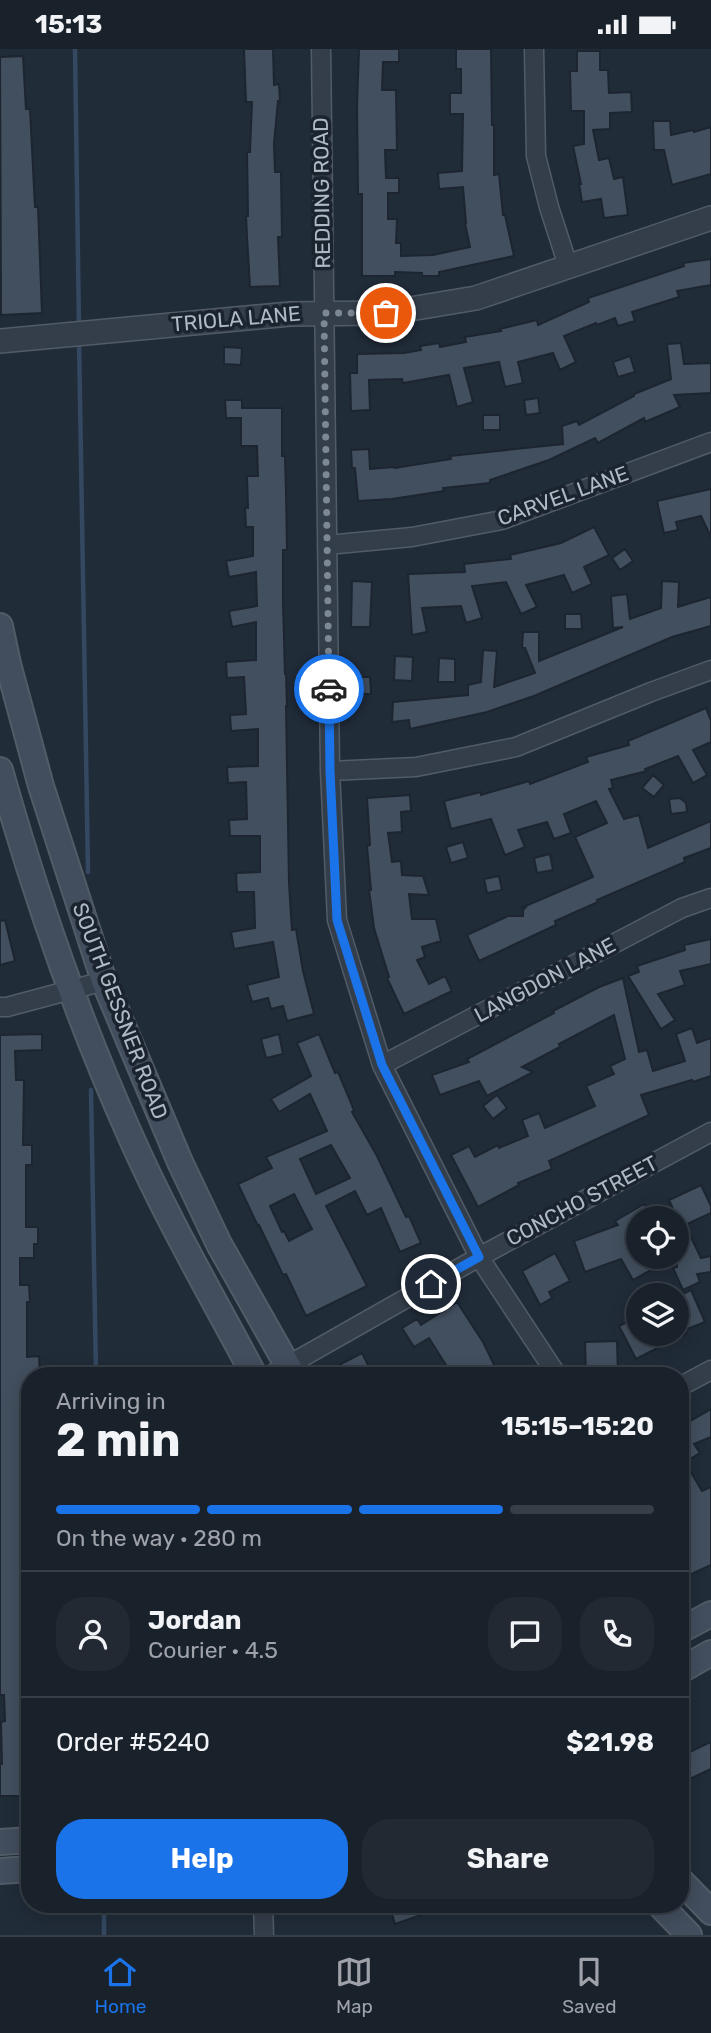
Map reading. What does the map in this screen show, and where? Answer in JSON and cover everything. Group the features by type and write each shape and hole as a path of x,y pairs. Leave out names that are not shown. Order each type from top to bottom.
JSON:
{"main road":[{"name":"SOUTH GESSNER ROAD","path":"0,625 4,665 104,981 180,1163 280,1367"},
{"name":"SOUTH GESSNER ROAD","path":"0,769 15,823 71,990 130,1135 250,1367"},
{"path":"689,1626 711,1614"},
{"path":"689,1665 711,1653"},
{"path":"0,1842 21,1841"},
{"path":"0,1871 21,1870"},
{"path":"689,1889 711,1912"},
{"path":"668,1913 689,1935"}],"street":[{"name":"REDDING ROAD","path":"321,49 330,771 337,920 382,1065 479,1257 552,1367"},
{"path":"534,49 536,156 568,266"},
{"name":"TRIOLA LANE","path":"0,341 240,318 324,313 386,313 476,298 711,218"},
{"name":"CARVEL LANE","path":"327,545 412,537 502,520 711,442"},
{"path":"330,771 416,767 516,747 711,670"},
{"name":"LANGDON LANE","path":"382,1065 670,915 711,898"},
{"path":"0,1007 104,981"},
{"name":"CONCHO STREET","path":"292,1367 479,1257 711,1132"},
{"path":"689,1382 711,1370"},
{"path":"263,1913 264,1935"}],"building":[{"path":"244,49 273,49 274,85 279,84 280,101 274,144 275,172 281,172 282,237 278,237 280,286 250,287 246,216 247,152 250,152 252,102 246,102"},
{"path":"359,49 399,49 399,62 383,62 382,90 396,90 397,150 385,150 386,178 399,178 399,193 388,193 388,219 397,219 396,243 401,243 401,256 433,255 470,247 465,223 463,187 439,189 438,173 462,171 463,114 450,114 450,93 461,93 461,69 456,69 456,49 491,49 494,175 499,174 503,215 514,256 439,272 439,276 395,272 395,276 362,276 362,194 358,194"},
{"path":"577,51 600,51 600,70 608,70 609,93 631,92 632,112 610,113 610,129 593,130 599,160 609,158 614,179 623,177 628,215 604,218 601,199 582,202 573,146 584,144 584,111 571,111 570,71 577,71"},
{"path":"23,56 26,109 30,109 35,207 38,207 42,313 1,315 0,57"},
{"path":"653,121 670,121 671,135 711,127 711,174 672,185 664,150 654,150"},
{"path":"711,259 711,285 677,291 679,297 632,312 635,321 618,326 615,318 564,336 576,362 560,370 553,353 518,362 523,383 505,387 499,362 464,368 473,402 457,407 449,375 403,383 402,379 369,380 370,410 351,411 350,373 357,373 357,354 404,353 421,350 420,346 439,343 440,347 466,342 465,337 501,331 500,329 537,320 538,325 589,302 588,298 684,266 683,263"},
{"path":"681,343 684,364 711,363 711,393 674,395 680,407 645,422 644,418 598,443 595,438 549,460 490,480 490,483 443,488 444,491 392,499 358,501 351,450 369,449 370,469 451,459 450,456 563,444 562,426 577,421 579,425 634,394 671,379 667,344"},
{"path":"224,347 242,348 241,365 224,364"},
{"path":"630,356 635,372 618,377 613,362"},
{"path":"538,398 540,413 526,415 524,400"},
{"path":"225,400 242,400 242,408 282,408 287,550 283,550 283,602 289,883 292,930 296,929 314,1014 287,1021 283,1006 271,1009 268,998 252,1002 247,985 279,977 273,942 234,949 231,932 255,928 254,892 237,892 236,873 260,872 260,836 230,836 229,820 247,819 246,782 228,783 227,767 258,766 258,729 231,731 230,715 246,714 244,677 227,678 226,662 256,660 256,622 232,627 229,611 257,606 256,572 229,577 226,561 253,556 253,527 246,527 247,476 258,476 257,446 241,446 241,418 226,418"},
{"path":"483,415 500,415 500,430 483,430"},
{"path":"711,489 711,537 701,516 676,522 678,530 664,533 657,501"},
{"path":"594,527 609,555 584,567 592,584 572,593 564,575 526,585 537,607 521,614 506,582 472,586 482,618 466,623 461,606 422,608 427,632 412,635 408,574 465,572 464,564 511,559 510,555 561,543"},
{"path":"625,549 633,561 620,570 612,558"},
{"path":"352,581 372,582 370,627 351,627"},
{"path":"662,581 679,582 678,607 711,597 711,626 672,637 534,696 487,712 410,729 409,720 392,722 393,702 468,695 468,685 481,682 483,650 497,651 494,687 535,673 525,648 522,648 523,632 539,632 539,661 623,627 613,628 611,596 627,594 630,619 661,608"},
{"path":"565,614 581,614 582,629 565,629"},
{"path":"395,656 413,657 412,681 394,680"},
{"path":"439,658 455,659 455,682 438,682"},
{"path":"354,677 370,677 371,694 355,694"},
{"path":"706,708 711,721 711,742 693,750 707,775 693,783 678,756 645,769 647,771 611,780 613,788 609,789 624,819 639,815 648,848 711,821 711,848 684,858 685,862 597,900 598,902 555,921 556,925 479,961 467,935 508,916 523,916 525,908 521,908 593,877 575,837 607,823 596,801 564,814 571,833 554,839 547,822 518,830 525,847 505,855 491,819 451,829 444,801 481,792 481,795 529,781 530,784 588,762 586,757 629,745 628,741"},
{"path":"653,775 664,785 654,797 642,788"},
{"path":"410,795 411,811 401,812 402,832 388,833 392,862 401,861 402,875 423,876 429,895 409,894 412,919 436,919 441,941 422,947 425,957 417,960 429,984 445,976 452,991 404,1014 387,978 389,977 374,928 369,890 367,798"},
{"path":"680,798 686,803 687,812 671,814 669,799"},
{"path":"463,842 468,858 451,863 446,847"},
{"path":"550,854 553,870 537,873 534,858"},
{"path":"499,876 502,890 487,893 484,879"},
{"path":"5,920 15,961 0,965 0,921"},
{"path":"711,939 711,964 680,971 685,985 658,994 675,1020 661,1029 628,976 639,972 637,966 685,950 684,945"},
{"path":"623,978 639,1052 647,1050 653,1071 685,1061 676,1034 692,1028 697,1043 711,1038 711,1076 641,1095 649,1115 549,1161 552,1169 518,1183 519,1185 478,1207 451,1155 469,1146 475,1157 498,1145 499,1148 528,1136 522,1120 539,1113 545,1128 595,1106 586,1086 614,1074 610,1066 625,1059 614,1015 522,1067 533,1072 487,1096 479,1081 440,1095 432,1075 469,1062 467,1059 554,1013 553,1011"},
{"path":"42,1034 42,1050 15,1051 16,1080 24,1080 23,1145 32,1145 32,1165 26,1165 26,1227 38,1227 38,1244 34,1244 34,1258 20,1258 20,1285 29,1285 27,1357 39,1356 40,1367 21,1367 21,1796 0,1796 1,1722 5,1721 4,1695 0,1695 0,1035"},
{"path":"279,1034 283,1054 266,1058 261,1039"},
{"path":"319,1034 335,1073 338,1072 354,1110 352,1112 421,1243 400,1252 381,1208 367,1215 355,1191 326,1206 367,1286 306,1316 238,1184 272,1168 266,1157 327,1131 310,1094 279,1112 271,1099 311,1076 297,1043","holes":["331,1145 350,1178 316,1194 300,1159","294,1194 312,1229 289,1241 270,1206"]},
{"path":"497,1095 507,1108 493,1119 483,1106"},
{"path":"701,1185 711,1206 711,1213 689,1223 689,1206 672,1206 669,1200"},
{"path":"626,1215 626,1268 621,1259 585,1272 574,1241 618,1225 615,1221"},
{"path":"689,1233 701,1258 711,1256 711,1272 697,1274 700,1282 689,1287 689,1283 680,1283 673,1269 689,1269"},
{"path":"555,1253 570,1281 549,1292 552,1298 540,1305 522,1271"},
{"path":"627,1269 650,1269 651,1270 633,1280"},
{"path":"691,1290 705,1322 689,1328"},
{"path":"457,1302 483,1342 495,1367 442,1367 446,1365 429,1338 414,1347 402,1328 417,1319 421,1325"},
{"path":"626,1322 626,1340 619,1326"},
{"path":"617,1341 618,1367 586,1367 585,1342"},
{"path":"629,1346 662,1346 636,1359"},
{"path":"362,1353 369,1367 340,1367 339,1365"},
{"path":"711,1409 711,1437 694,1444 700,1453 689,1460 689,1422"},
{"path":"689,1469 702,1491 711,1487 711,1565 689,1575"},
{"path":"711,1742 711,1769 689,1779 689,1752"},
{"path":"392,1913 427,1913 395,1924"}],"waterway":[{"path":"75,49 79,328"},
{"path":"79,340 88,872"},
{"path":"91,1090 96,1367"},
{"path":"104,1913 104,1935"}],"way so far":[{"path":"329,689 324,313 386,313"}],"route":[{"path":"329,689 337,920 382,1065 479,1257 431,1284"}]}
